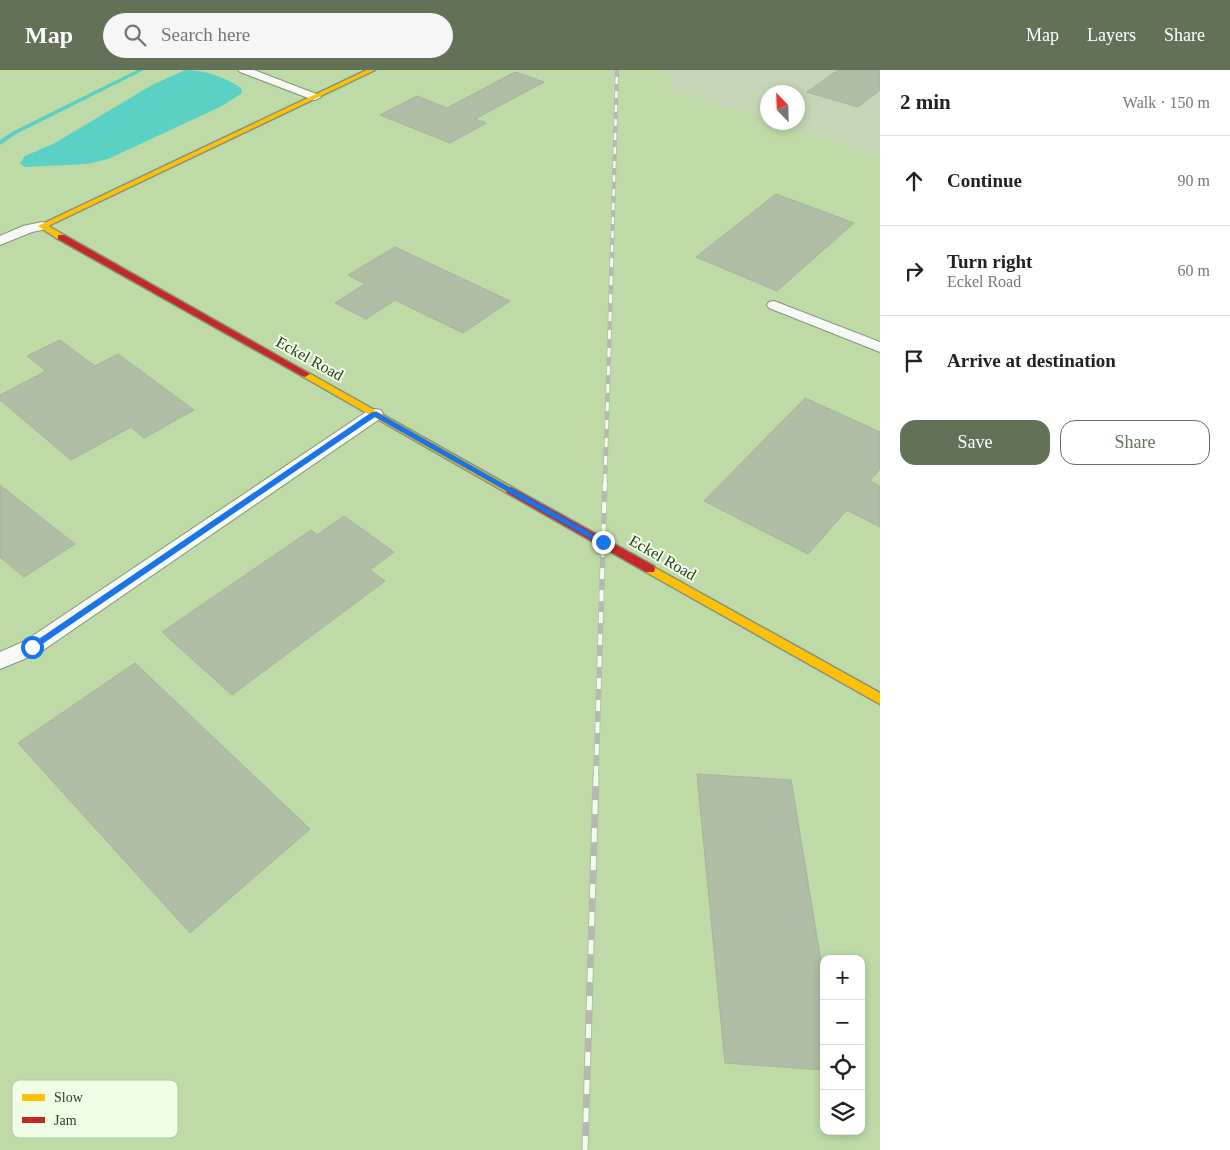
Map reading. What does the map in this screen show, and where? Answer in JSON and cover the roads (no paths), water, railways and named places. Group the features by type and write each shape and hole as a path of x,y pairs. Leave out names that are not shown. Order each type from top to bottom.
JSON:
{"street":[{"path":"42,226 372,70"},
{"name":"Eckel Road","path":"42,226 879,696"}],"lane":[{"path":"244,70 315,97"},
{"path":"0,241 28,229 42,226"},
{"path":"774,306 880,347"},
{"path":"0,661 32,647 375,414"}],"water":[{"path":"185,70 200,71 221,77 241,88 242,93 222,106 108,159 87,164 25,167 20,163 25,156 55,143 152,85"}],"waterway":[{"path":"0,143 14,133 141,70"}],"railway":[{"path":"612,252 617,70"},
{"path":"605,483 612,251"},
{"path":"596,777 605,482"},
{"path":"585,1150 596,776"}]}
